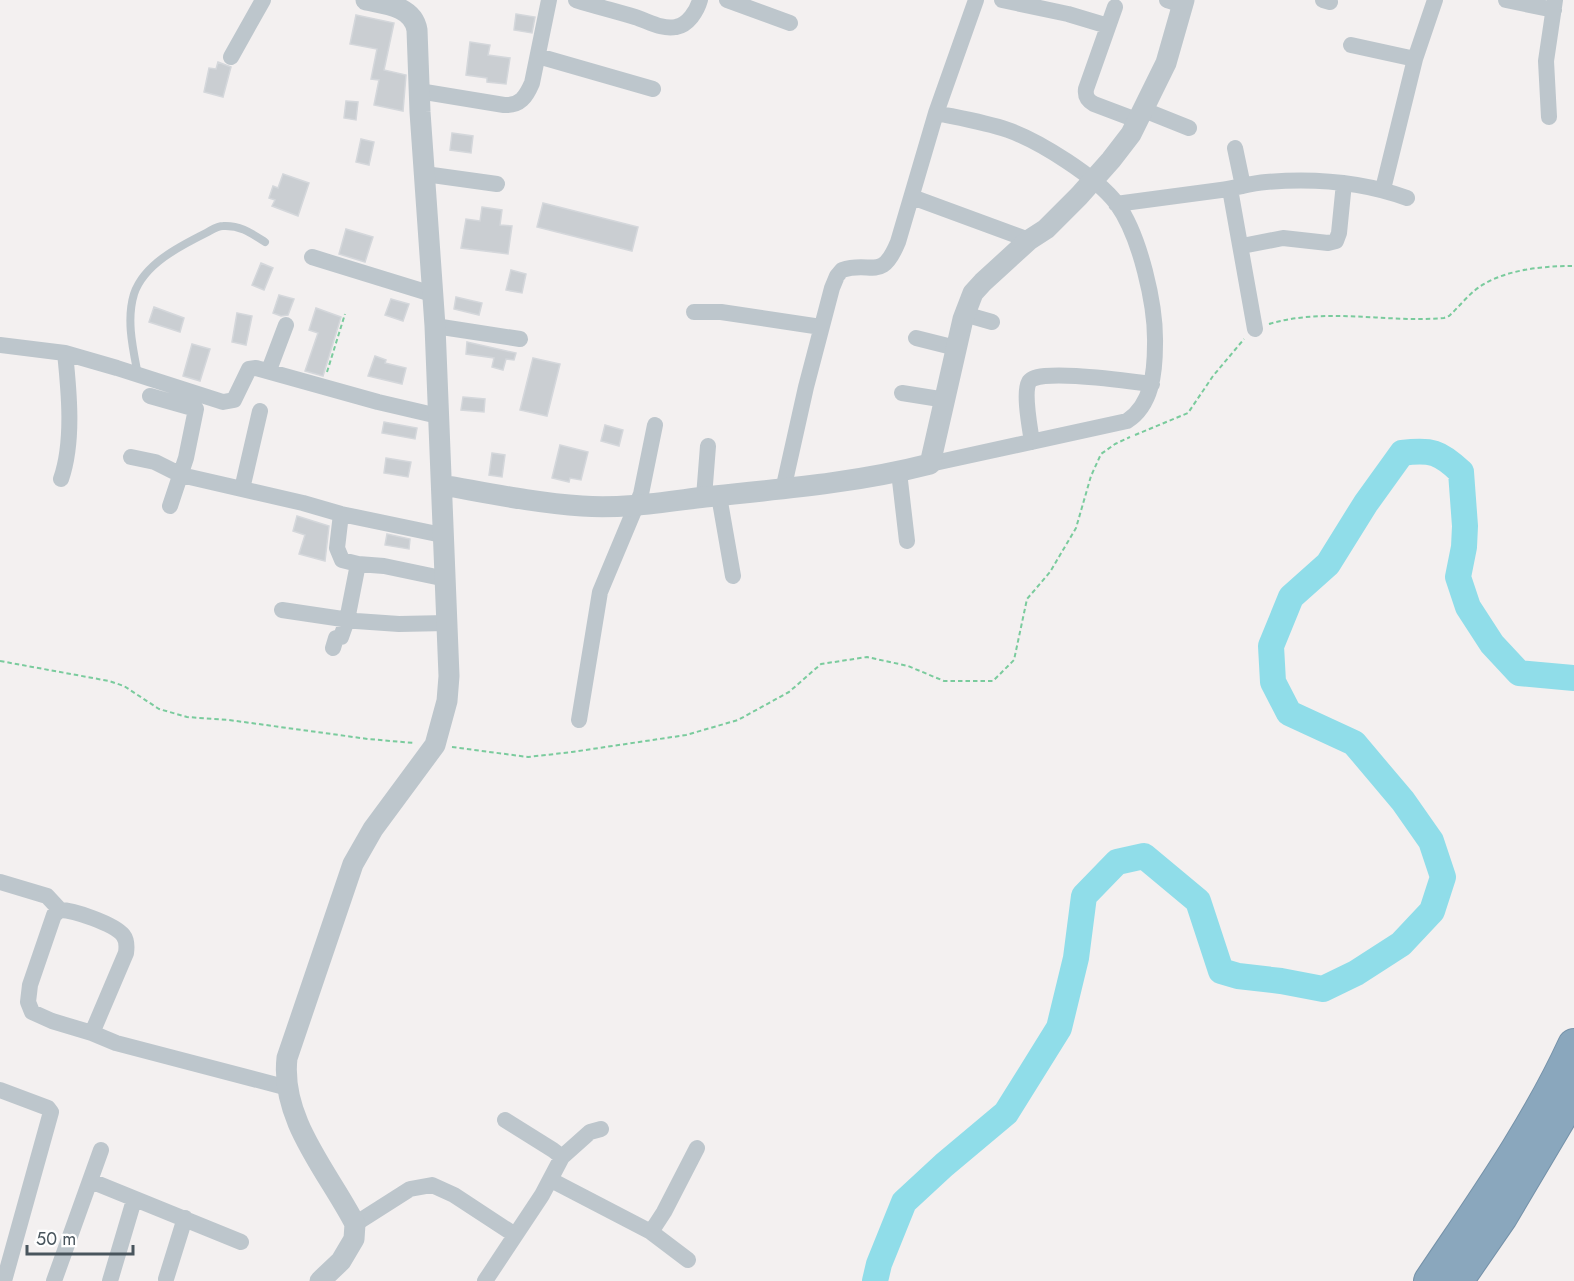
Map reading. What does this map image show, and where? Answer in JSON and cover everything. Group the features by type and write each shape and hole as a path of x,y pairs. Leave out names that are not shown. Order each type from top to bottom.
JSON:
{"highway":[{"path":"1430,1281 1537,1114 1574,1045"},
{"path":"1457,1281 1501,1217 1574,1094"}],"street":[{"path":"231,57 264,0"},
{"path":"320,1281 341,1261 354,1239 350,1215 321,1166 298,1120 288,1088 286,1066 293,1039 353,864 373,829 437,737 447,701 449,676 435,326 419,91 418,36 415,22 403,10 366,0"},
{"path":"419,91 482,102 517,104 527,95 538,56 549,0"},
{"path":"576,0 664,27 677,27 687,22 698,8 700,0"},
{"path":"727,0 790,22"},
{"path":"783,490 831,288 838,272 848,268 878,268 890,260 912,197 936,113 976,0"},
{"path":"1002,0 1068,14 1108,26"},
{"path":"1383,189 1415,58 1435,0"},
{"path":"1506,0 1554,5 1546,61 1549,117"},
{"path":"930,464 964,314 970,299 977,287 1029,240 1046,229 1111,160 1141,115 1166,63 1178,2"},
{"path":"1115,7 1085,95 1094,104 1190,128"},
{"path":"1351,45 1415,58"},
{"path":"538,56 653,90"},
{"path":"442,485 548,503 585,506 636,504 783,490 899,472 1127,422 1140,410 1152,384 1156,322 1151,294 1131,234 1116,204 1092,180 1033,141 1008,130 936,113"},
{"path":"1235,148 1242,246 1255,329"},
{"path":"425,174 496,184"},
{"path":"1116,204 1264,182 1295,181 1344,183 1383,189 1407,198"},
{"path":"1242,246 1283,238 1328,243 1336,241 1339,233 1344,183"},
{"path":"912,197 1029,240"},
{"path":"312,257 432,294"},
{"path":"694,312 721,312 822,327"},
{"path":"964,314 992,322"},
{"path":"270,370 286,325"},
{"path":"435,326 520,339"},
{"path":"916,338 956,348"},
{"path":"0,345 65,353 223,402 234,400 249,369 256,368 438,416"},
{"path":"62,478 66,459 68,425 65,353"},
{"path":"1032,442 1027,390 1029,381 1033,377 1087,376 1152,384"},
{"path":"902,393 946,400"},
{"path":"150,396 196,408 181,475 170,506"},
{"path":"242,489 260,411"},
{"path":"579,720 600,592 641,494 656,425"},
{"path":"708,446 712,497 733,576"},
{"path":"131,457 155,462 181,475 341,514 442,535"},
{"path":"899,472 907,541"},
{"path":"341,514 338,552 342,560 446,579"},
{"path":"333,648 336,638 341,637 347,620 358,564"},
{"path":"282,610 347,620 399,624 447,623"},
{"path":"0,882 47,896 60,910 72,911 117,929 123,935 126,953 104,1038"},
{"path":"60,910 54,915 30,985 28,1002 30,1009 36,1015 104,1038 288,1088"},
{"path":"0,1090 48,1108 51,1112 4,1281"},
{"path":"505,1120 562,1157"},
{"path":"484,1281 551,1180 562,1157 591,1132 601,1129"},
{"path":"651,1232 697,1148"},
{"path":"54,1281 101,1150"},
{"path":"551,1180 651,1232 688,1260"},
{"path":"91,1181 241,1242"},
{"path":"350,1215 410,1189 432,1185 454,1196 515,1235"},
{"path":"110,1281 135,1200"},
{"path":"166,1279 185,1218"}],"lane":[{"path":"138,376 132,344 130,309 137,286 157,263 188,242 221,226 241,227 265,242"}],"path":[{"path":"0,661 109,681 124,686 159,708 187,717 229,720 369,739 437,737 528,757 686,735 738,720 789,692 821,664 867,657 908,666 945,681 993,681 1014,660 1027,599 1050,572 1076,528 1091,477 1101,454 1115,444 1188,413 1213,376 1255,329 1291,317 1444,318 1482,285 1494,280 1542,267 1574,266"},
{"path":"322,386 345,314"}],"building":[{"path":"516,14 535,17 532,33 514,30"},
{"path":"356,15 394,23 384,70 406,75 403,111 374,105 379,80 371,79 377,49 350,44"},
{"path":"470,42 490,45 488,55 510,58 506,84 487,82 487,78 466,75"},
{"path":"218,62 231,67 223,97 204,92 209,68 216,69"},
{"path":"346,101 358,102 356,120 344,118"},
{"path":"452,133 473,136 471,153 450,150"},
{"path":"361,139 374,142 369,165 356,162"},
{"path":"283,174 309,183 298,216 272,206 275,200 269,198 273,186 278,188"},
{"path":"543,203 638,227 632,251 537,227"},
{"path":"482,207 502,210 500,225 512,226 508,254 461,248 466,219 480,221"},
{"path":"346,229 373,237 365,262 339,254"},
{"path":"261,263 273,268 264,290 252,285"},
{"path":"511,270 526,274 522,293 506,290"},
{"path":"279,295 294,299 288,315 281,316 273,313"},
{"path":"456,297 482,303 479,315 454,309"},
{"path":"391,299 409,304 403,321 385,315"},
{"path":"154,307 184,318 180,332 149,322"},
{"path":"316,308 341,317 323,376 305,371 318,333 309,330"},
{"path":"237,313 252,316 246,345 232,342"},
{"path":"467,342 516,353 514,360 506,359 503,370 492,367 494,358 466,354"},
{"path":"192,344 210,349 200,381 183,376"},
{"path":"375,356 386,360 385,363 406,368 402,384 368,376"},
{"path":"533,358 560,364 547,416 520,410"},
{"path":"463,397 485,399 484,412 461,410"},
{"path":"384,422 417,428 415,439 382,433"},
{"path":"605,425 623,430 619,446 601,441"},
{"path":"560,445 588,452 581,480 570,478 569,482 552,478"},
{"path":"492,453 505,455 502,477 489,475"},
{"path":"386,458 411,462 408,477 384,473"},
{"path":"297,516 329,526 325,561 299,554 305,535 293,531"},
{"path":"387,534 410,539 409,549 385,545"}],"waterway":[{"path":"875,1281 879,1264 904,1202 1006,1113 1059,1028 1076,958 1084,896 1117,862 1144,856 1198,901 1221,971 1238,976 1323,989 1356,973 1401,944 1432,911 1443,877 1431,841 1403,801 1354,743 1289,713 1273,682 1271,646 1291,597 1328,564 1366,503 1402,453 1420,451 1441,456 1461,472 1465,526 1464,547 1458,577 1468,607 1492,644 1519,673 1574,678"}]}
